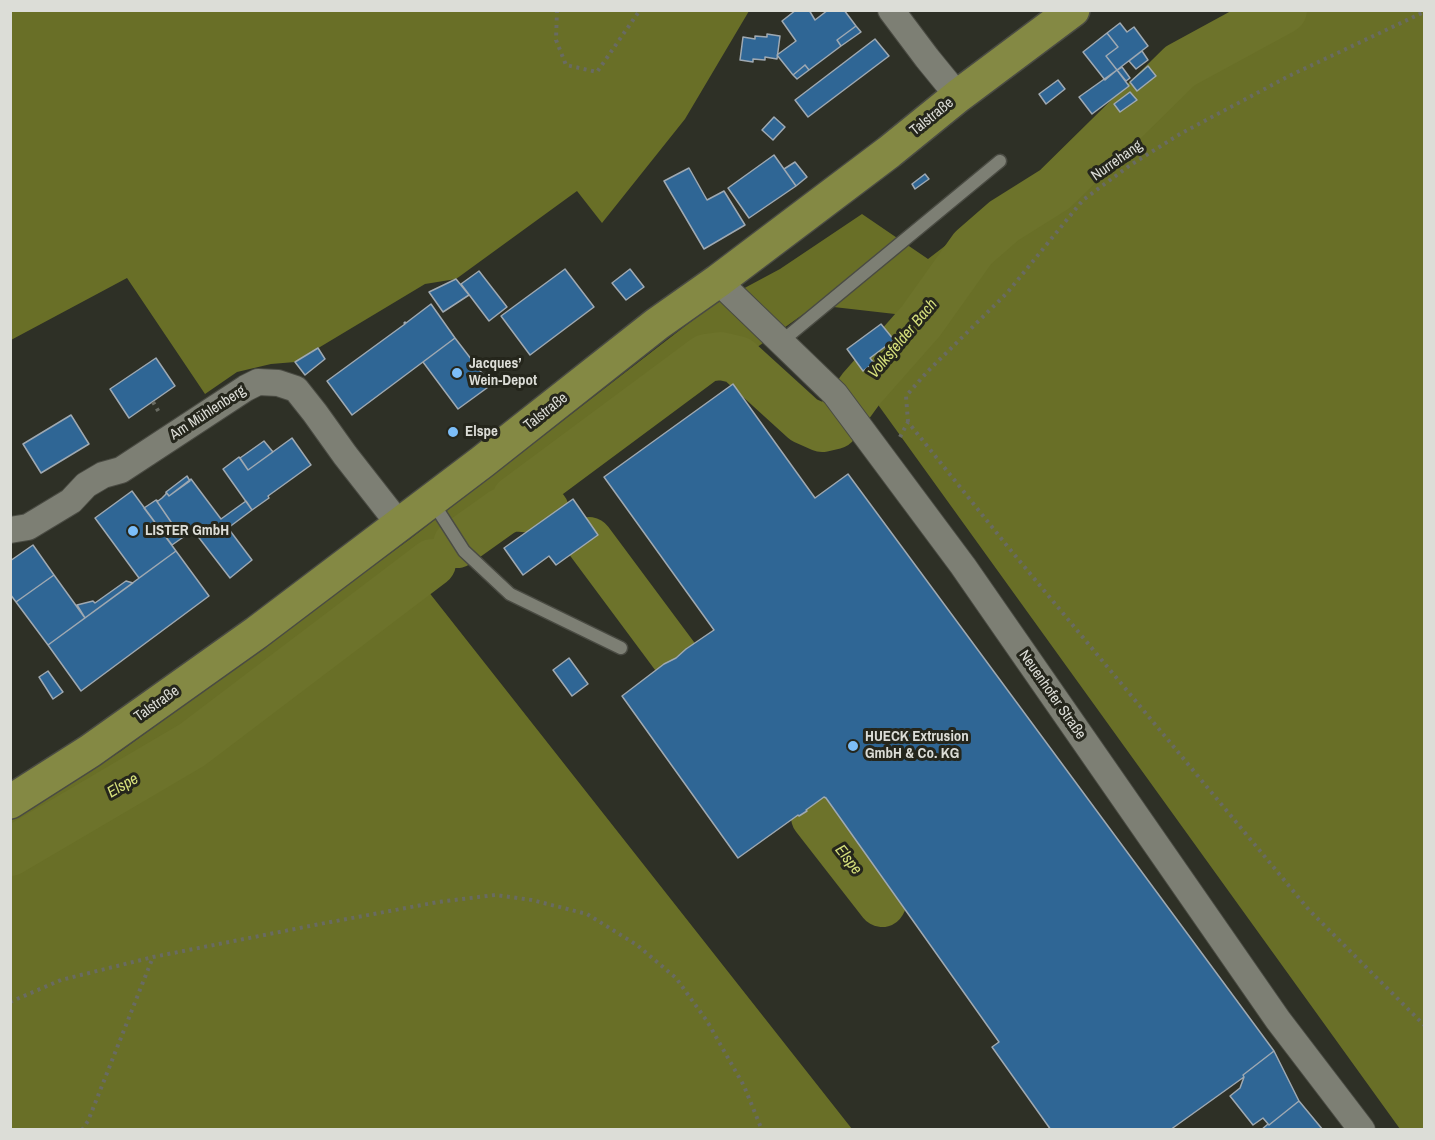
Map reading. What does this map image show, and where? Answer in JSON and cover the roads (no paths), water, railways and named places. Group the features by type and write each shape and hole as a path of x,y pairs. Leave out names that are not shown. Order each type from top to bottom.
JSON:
{"main road":[{"name":"Talstraße","path":"10,802 90,751 266,626 657,324 889,152 958,96 1073,10"}],"street":[{"path":"891,10 958,96"},
{"name":"Neuenhofer Straße","path":"718,281 835,394 963,566 1278,1020 1362,1130"},
{"name":"Am Mühlenberg","path":"10,530 28,527 71,501 86,485 104,475 121,470 246,387 258,382 278,383 296,389 399,524"}],"lane":[{"path":"782,341 1000,161"},
{"path":"431,500 464,551 510,594 621,648"}],"waterway":[{"name":"Volksfelder Bach","path":"513,507 516,499 706,358 721,356 738,360 804,420 822,428 835,425 861,389 921,321 973,248 1004,221 1055,189 1180,66 1283,10"},
{"name":"Elspe","path":"457,544 502,512 513,507 545,510"},
{"name":"Elspe","path":"589,541 676,658"},
{"name":"Elspe","path":"10,852 192,745 432,563"},
{"name":"Elspe","path":"815,817 882,903"}],"place":[{"name":"Jacques’ Wein-Depot","path":"457,373"},
{"name":"Elspe","path":"453,432"},
{"name":"LISTER GmbH","path":"133,531"},
{"name":"HUECK Extrusion GmbH & Co. KG","path":"853,746"}]}
